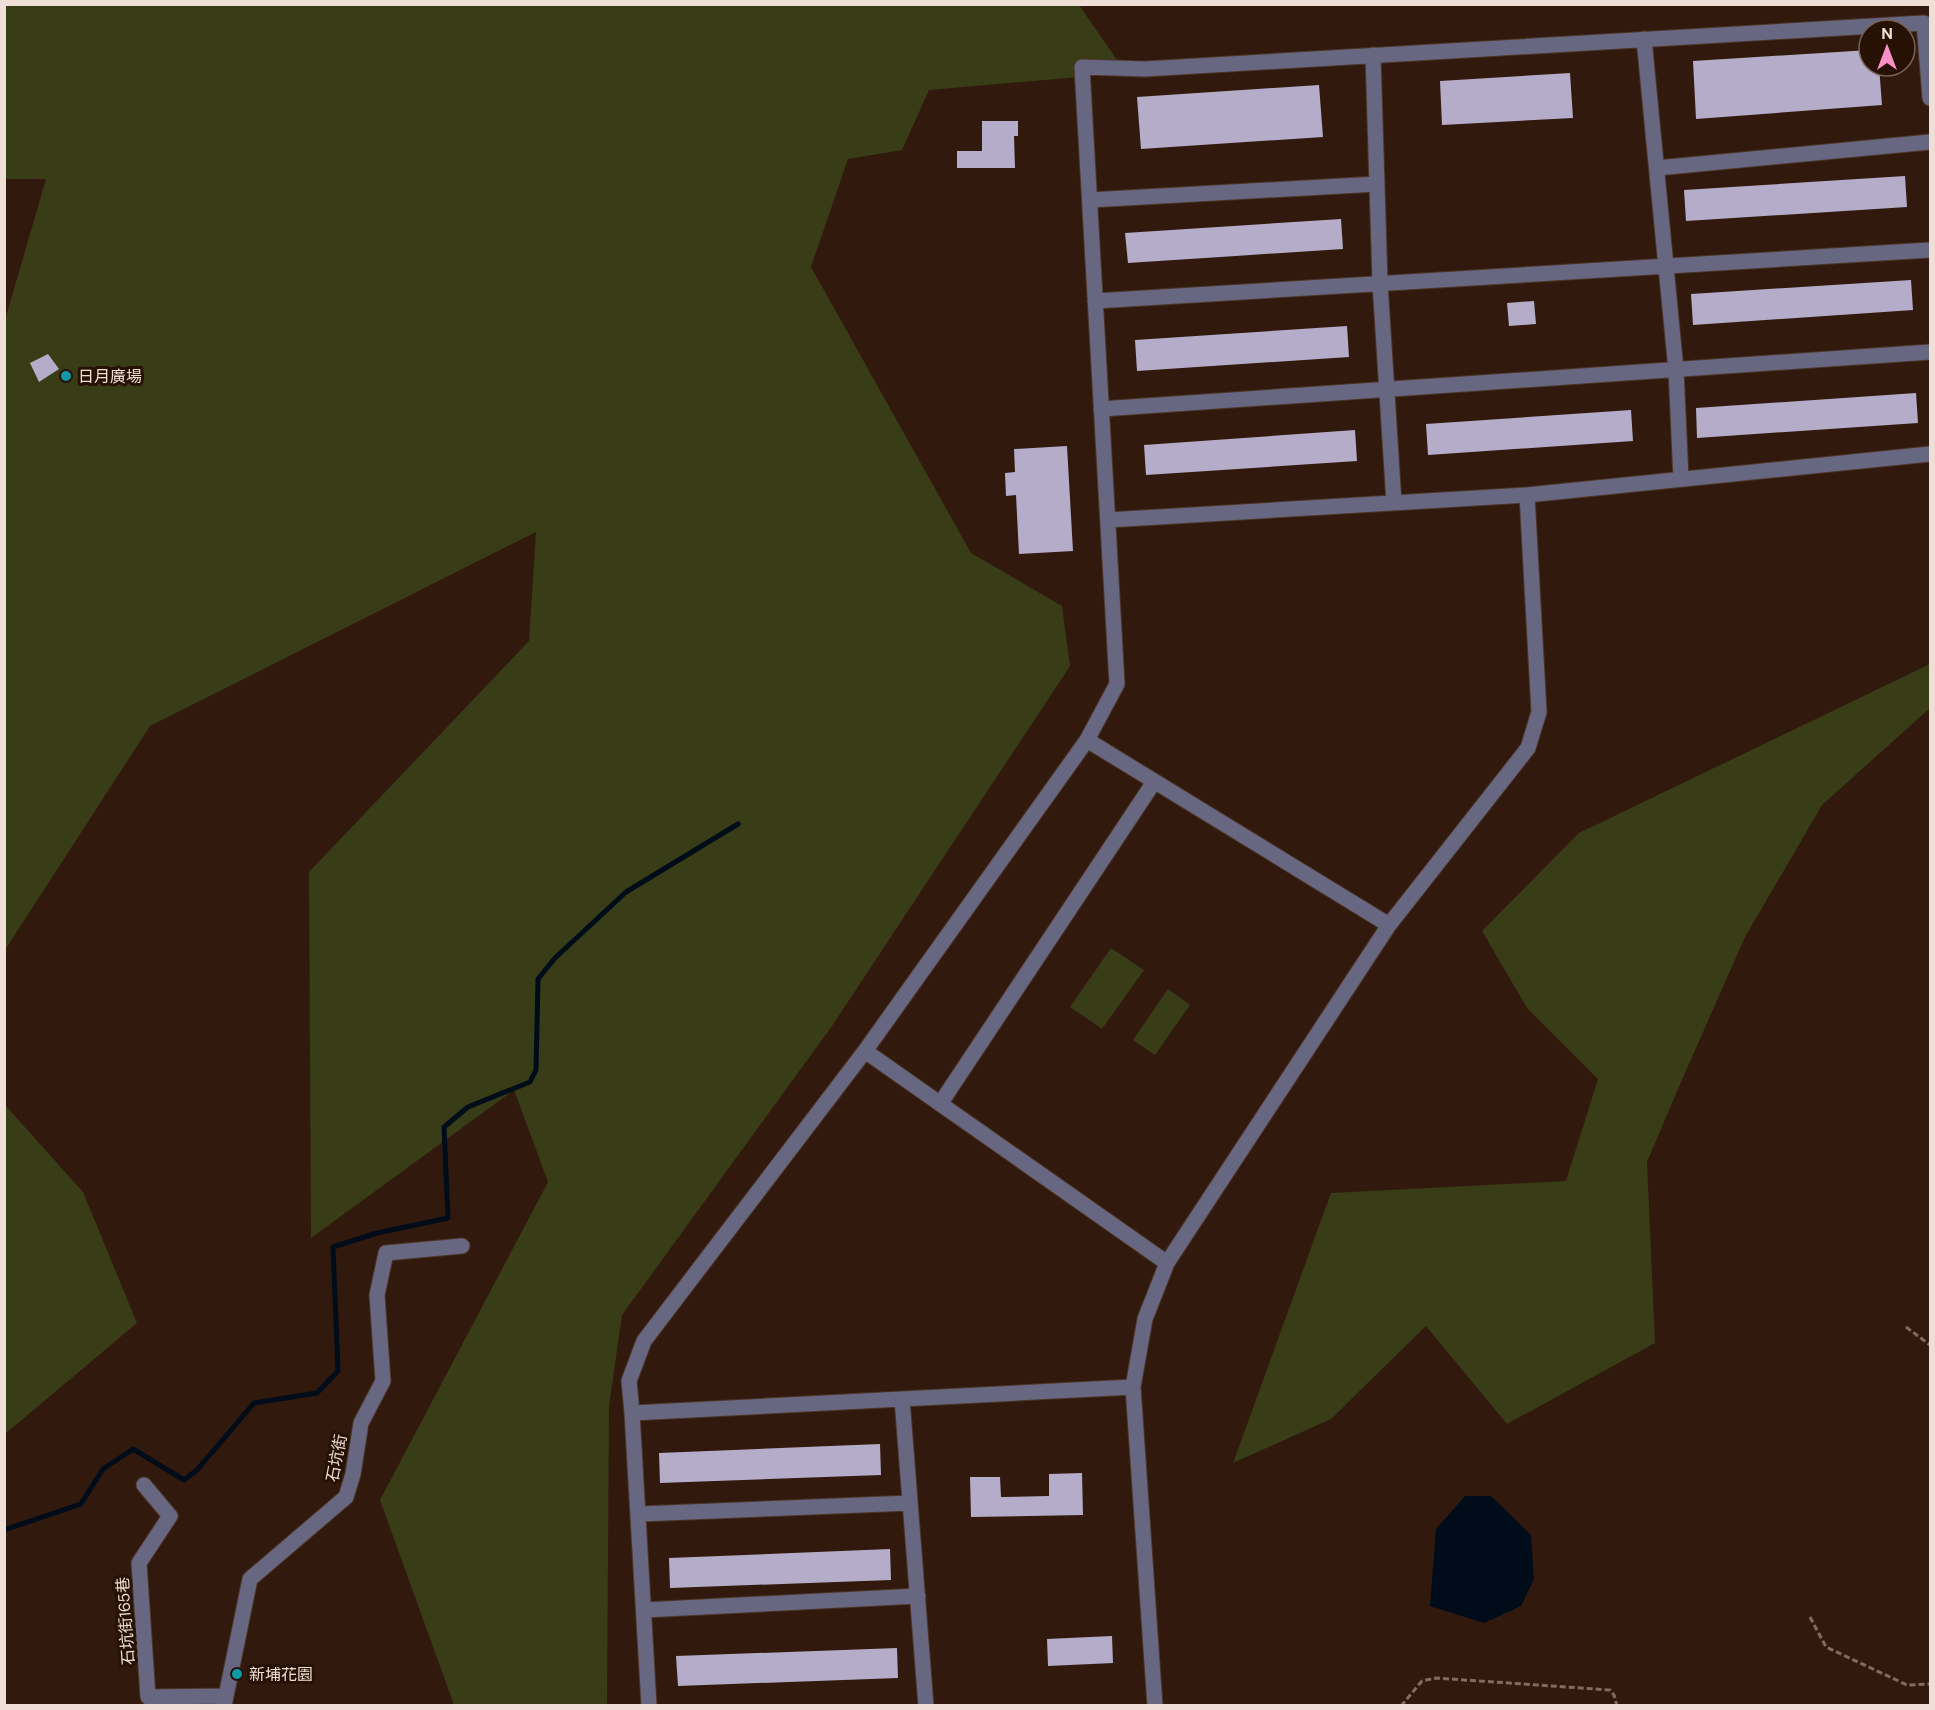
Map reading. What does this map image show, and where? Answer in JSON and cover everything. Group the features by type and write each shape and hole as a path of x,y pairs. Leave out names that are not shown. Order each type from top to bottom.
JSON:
{"street":[{"path":"649,1706 639,1514 629,1381 644,1341 866,1051 1087,740 1117,684 1082,67 1145,69 1924,23 1929,53 1930,98"},
{"path":"1644,39 1676,370 1681,479"},
{"path":"1373,55 1380,283 1394,503"},
{"path":"1657,168 1930,142"},
{"path":"1090,200 1377,184"},
{"path":"1095,301 1930,250"},
{"path":"1101,409 1930,352"},
{"path":"1108,520 1527,495 1930,454"},
{"path":"1155,1706 1133,1387 1145,1319 1167,1263 1389,925 1528,748 1539,712 1527,495"},
{"path":"1087,740 1389,925"},
{"path":"940,1104 1155,782"},
{"path":"866,1051 1167,1263"},
{"name":"石坑街","path":"225,1701 250,1579 346,1497 353,1474 361,1423 382,1381 377,1295 386,1253 462,1246"},
{"path":"632,1413 1133,1387"},
{"path":"902,1399 926,1706"},
{"name":"石坑街165巷","path":"144,1485 170,1516 139,1563 148,1697 225,1701"},
{"path":"639,1514 910,1503"},
{"path":"644,1610 918,1596"}],"path":[{"path":"1906,1327 1930,1346"},
{"path":"1810,1617 1826,1647 1907,1686 1930,1684"},
{"path":"1401,1706 1422,1681 1436,1678 1610,1690 1617,1706"}],"green space":[{"path":"5,5 1079,5 1126,73 929,90 902,150 848,159 811,267 971,553 1062,606 1070,666 832,1026 622,1315 609,1406 607,1705 454,1705 380,1500 548,1182 514,1090 311,1238 309,872 529,641 536,532 150,726 5,950 5,320 46,179 5,179"},
{"path":"1930,664 1930,708 1822,805 1745,937 1647,1162 1655,1343 1507,1424 1426,1326 1331,1419 1233,1463 1331,1193 1566,1181 1598,1079 1527,1008 1482,931 1579,833"},
{"path":"1111,948 1144,970 1102,1029 1070,1007"},
{"path":"1168,989 1190,1005 1155,1055 1133,1040"},
{"path":"5,1105 83,1192 137,1323 5,1434"}],"water":[{"path":"1465,1496 1491,1496 1531,1535 1534,1579 1521,1606 1484,1623 1430,1606 1436,1529"}],"building":[{"path":"1857,51 1857,78 1880,78 1882,105 1696,119 1693,61"},
{"path":"1570,73 1573,118 1442,125 1440,81"},
{"path":"1319,85 1323,137 1141,149 1137,97"},
{"path":"982,121 1018,121 1018,136 1014,136 1015,168 957,168 957,151 982,151"},
{"path":"1905,176 1907,207 1686,221 1684,190"},
{"path":"1341,219 1343,249 1128,263 1125,233"},
{"path":"1911,280 1913,310 1693,325 1691,294"},
{"path":"1534,301 1536,324 1509,326 1507,303"},
{"path":"1347,326 1349,357 1137,371 1135,340"},
{"path":"48,354 59,369 39,382 30,363"},
{"path":"1916,393 1918,423 1697,438 1696,408"},
{"path":"1631,410 1633,441 1428,455 1426,424"},
{"path":"1355,430 1357,461 1146,475 1144,445"},
{"path":"1067,446 1073,551 1019,554 1016,495 1006,496 1005,473 1015,472 1014,449"},
{"path":"880,1444 881,1475 660,1483 659,1453"},
{"path":"1082,1473 1083,1515 971,1517 970,1477 1000,1477 1001,1497 1049,1496 1049,1474"},
{"path":"890,1549 891,1580 670,1588 669,1558"},
{"path":"1112,1636 1113,1663 1048,1666 1047,1639"},
{"path":"897,1648 898,1678 678,1686 676,1656"}],"waterway":[{"path":"4,1530 81,1504 103,1469 133,1449 184,1480 197,1470 254,1403 317,1393 338,1371 333,1247 377,1233 448,1218 444,1127 468,1107 530,1082 536,1070 538,979 555,958 626,892 738,824"}],"place":[{"name":"日月廣場","path":"66,376"},
{"name":"新埔花園","path":"237,1674"}]}
